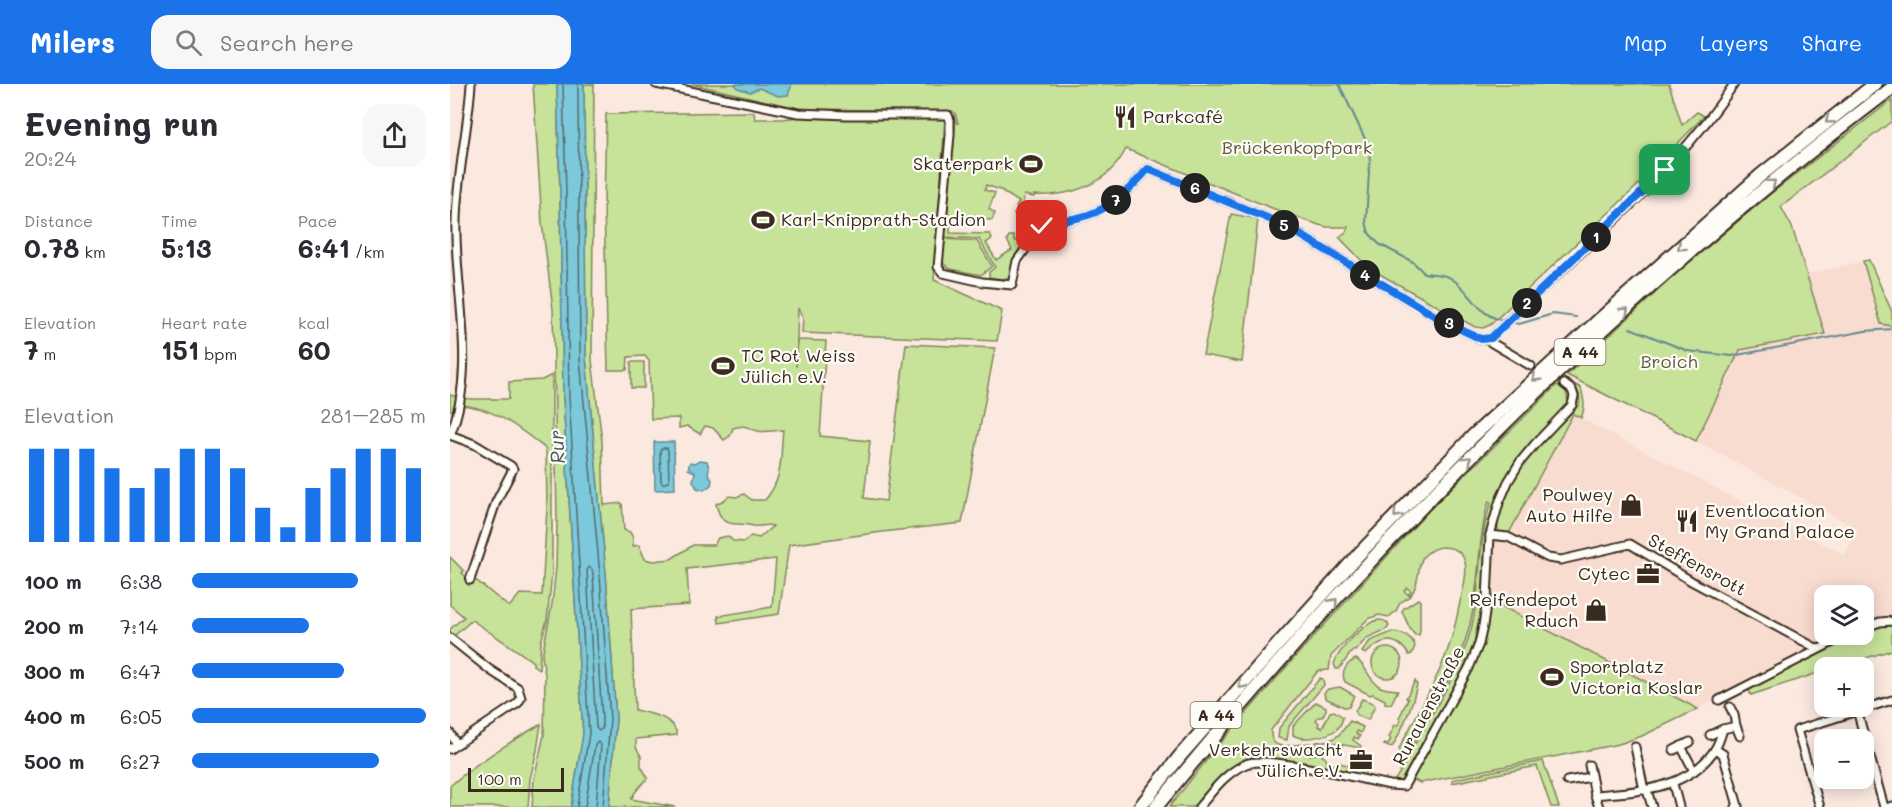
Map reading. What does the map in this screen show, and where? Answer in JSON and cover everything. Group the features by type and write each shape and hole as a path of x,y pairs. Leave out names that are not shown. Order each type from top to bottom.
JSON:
{"highway":[{"name":"A 44","path":"1140,807 1180,756 1304,615 1359,554 1473,436 1761,175 1875,84"},
{"name":"A 44","path":"1156,807 1191,764 1379,552 1483,445 1605,328 1770,183 1892,88"},
{"path":"1163,807 1191,764"},
{"path":"1131,807 1153,790"}],"street":[{"path":"470,580 496,502 513,469 484,450 450,435 461,403 463,381 463,324 456,257 456,222 471,84"},
{"path":"656,84 798,113 948,115 950,135 939,267 943,273 982,282 1012,285 1017,261 1042,226 1090,214 1110,204 1129,190 1148,169 1284,225 1445,322 1476,337 1487,339 1531,366"},
{"path":"1487,339 1491,338 1665,170 1711,117 1734,84"},
{"name":"Rurauenstraße","path":"1199,807 1226,776 1246,764 1262,761 1404,786 1469,668 1479,644 1487,600 1490,535 1499,503 1520,462 1572,405 1574,396 1572,390 1564,384"},
{"name":"Steffensrott","path":"1490,535 1508,537 1548,558 1561,560 1630,544 1693,582 1818,649"},
{"path":"1874,624 1892,621"},
{"path":"450,638 490,670 518,688 521,698 518,703 450,749"},
{"path":"1719,700 1826,645"},
{"path":"1874,705 1892,700"},
{"path":"1730,707 1740,736"},
{"path":"1820,807 1797,730 1836,717"},
{"path":"1859,717 1884,807"},
{"path":"1710,735 1736,726"},
{"path":"1595,795 1646,790 1672,783 1695,771 1715,749 1724,729"},
{"path":"450,733 456,743"},
{"path":"1674,750 1690,742"},
{"path":"1682,746 1695,771"},
{"path":"1635,747 1652,807"},
{"path":"1715,749 1723,754 1738,806 1736,807"},
{"path":"1590,765 1599,807"},
{"path":"1567,781 1591,777"},
{"path":"1672,783 1679,807"}],"shaded area":[{"path":"1863,261 1881,324 1892,326 1892,617 1874,621 1874,585 1814,585 1814,645 1821,645 1698,709 1490,600 1494,539 1505,540 1573,414 1845,555 1858,529 1696,441 1740,350 1825,334 1807,274"}],"green space":[{"path":"533,84 557,84 563,397 583,735 571,807 532,807 534,779 544,735 545,675 542,656 556,568 557,520 553,309 542,223"},
{"path":"584,84 594,84 592,360 602,441 604,505 622,503 624,530 630,532 633,546 639,545 645,559 653,561 671,559 693,545 714,545 718,538 728,536 733,541 744,542 751,536 759,538 773,526 728,523 721,517 716,504 729,496 736,497 744,494 752,500 765,500 778,475 783,430 761,432 744,426 738,427 733,428 730,436 724,440 713,428 705,426 700,434 687,426 679,428 679,418 651,419 649,361 645,356 628,357 627,370 608,370 604,204 606,114 754,112 755,119 945,118 934,280 1002,311 997,341 802,333 803,318 798,308 796,367 798,340 826,341 820,436 870,441 864,498 886,501 906,344 995,348 962,523 789,545 779,614 719,623 718,616 772,607 776,559 687,569 689,605 631,609 635,710 666,720 675,729 677,735 636,739 636,747 641,756 641,766 648,778 631,799 675,807 609,807 616,719 606,574 586,358"},
{"name":"Brückenkopfpark","path":"692,84 1669,84 1682,125 1697,112 1704,116 1634,189 1490,325 1483,328 1475,327 1376,272 1339,237 1346,232 1348,227 1319,225 1126,149 1110,171 1088,186 1062,194 1034,195 1034,197 1024,195 1021,219 1014,214 1019,202 1003,191 986,185 985,190 995,193 989,209 995,213 992,220 951,218 950,233 990,234 992,239 986,243 996,260 1012,250 1007,240 1009,236 1014,236 1016,241 1020,234 1024,239 1034,232 1031,227 1033,225 1037,227 1010,277 1002,279 989,277 989,272 995,267 979,239 943,237 955,122 958,123 952,111 802,109"},
{"name":"Broich","path":"1892,100 1892,121 1781,207 1792,227 1825,334 1740,350 1696,441 1567,375 1678,272 1769,195"},
{"path":"1027,205 1036,205 1034,219 1031,221 1025,217"},
{"path":"1231,214 1258,219 1242,362 1203,355"},
{"path":"943,239 977,241 992,266 981,275 950,269 943,263"},
{"path":"1869,260 1892,312 1892,326 1881,324 1863,261"},
{"path":"631,362 644,362 644,388 631,388"},
{"path":"552,375 552,573 539,669 533,665 533,662 472,620 454,636 450,633 450,629 464,617 450,605 450,557 471,581 477,581 509,607 520,594 542,595 547,508 546,449 493,413 456,405 454,411 450,410 450,395 470,399 509,399 509,382 542,380"},
{"path":"1564,378 1581,388 1584,410 1581,418 1573,414 1508,535 1499,532 1498,518 1514,478 1534,451 1579,405 1578,392 1563,380"},
{"path":"1557,385 1566,391 1568,403 1566,407 1531,442 1515,463 1498,494 1485,546 1483,602 1466,665 1401,781 1392,783 1450,682 1470,633 1484,530 1491,503 1489,501 1485,514 1469,630 1446,685 1406,756 1399,749 1439,672 1449,646 1464,585 1466,567 1464,560 1460,553 1453,549 1438,548 1425,555 1411,595 1409,593 1411,591 1407,588 1404,591 1410,596 1400,603 1389,617 1379,615 1368,619 1331,656 1329,670 1318,671 1271,730 1271,737 1278,745 1310,743 1309,755 1318,754 1316,742 1336,737 1350,721 1363,727 1361,733 1357,731 1356,734 1360,736 1358,739 1354,737 1353,740 1361,746 1360,748 1334,743 1333,746 1326,745 1322,756 1333,765 1340,763 1365,770 1365,776 1287,760 1250,757 1227,772 1196,807 1169,807 1287,666 1431,508"},
{"path":"1418,599 1420,601 1420,631 1419,635 1415,635 1402,612 1404,608"},
{"path":"1490,600 1698,709 1642,736 1619,744 1420,783 1412,779 1483,639"},
{"path":"1379,620 1387,623 1389,626 1387,629 1367,638 1355,651 1353,650 1339,669 1336,669 1334,664 1346,644 1360,631"},
{"path":"1892,624 1892,650 1869,657 1814,657 1814,674 1751,695 1748,688 1834,645 1874,645 1874,628"},
{"path":"1392,632 1403,634 1411,639 1415,646 1412,654 1409,655 1399,644 1388,641 1382,642 1366,654 1362,652 1370,641"},
{"path":"1387,648 1398,652 1402,663 1398,674 1387,678 1376,674 1372,663 1376,652"},
{"path":"1356,659 1379,686 1398,690 1391,704 1345,682 1343,675 1345,668"},
{"path":"1320,678 1323,679 1324,685 1289,726 1287,740 1278,738 1279,728"},
{"path":"1415,681 1417,685 1415,693 1401,731 1393,746 1384,745 1388,744 1395,725 1398,725 1401,720 1399,718 1408,699 1406,698"},
{"path":"1340,687 1354,695 1349,707 1325,698 1324,693 1328,689"},
{"path":"1362,699 1375,706 1368,720 1357,715 1355,711"},
{"path":"1316,702 1326,707 1322,717 1316,720 1319,723 1318,726 1322,728 1330,712 1334,711 1343,717 1340,726 1321,736 1303,738 1293,735 1293,726"},
{"path":"541,724 530,779 528,807 450,807 450,786 483,760"},
{"path":"1543,761 1559,807 1551,807 1537,766 1452,783 1455,779"}],"water":[{"path":"557,84 584,84 586,358 606,574 616,719 609,807 571,807 583,734 563,397"},
{"path":"735,84 792,84 788,95 778,96 759,88 750,92 737,88"},
{"path":"654,442 674,442 675,489 655,490"},
{"path":"700,460 707,461 708,473 712,480 711,485 704,490 697,488 693,481 695,472 688,469 690,462 695,463"}],"waterway":[{"path":"1339,84 1367,143 1370,155 1366,222 1369,233 1379,244 1413,262 1424,273 1449,277 1487,314 1505,321"},
{"path":"1510,322 1519,324 1553,314 1576,317"},
{"path":"1630,328 1688,351 1732,356 1865,331 1892,329"}],"place":[{"name":"Parkcafé","path":"1125,117"},
{"name":"Skaterpark","path":"1031,164"},
{"name":"Karl-Knipprath-Stadion","path":"763,220"},
{"name":"TC Rot Weiss Jülich e.V.","path":"723,366"},
{"name":"Poulwey Auto Hilfe","path":"1631,505"},
{"name":"Eventlocation My Grand Palace","path":"1687,521"},
{"name":"Cytec","path":"1648,574"},
{"name":"Reifendepot Rduch","path":"1596,610"},
{"name":"Sportplatz Victoria Koslar","path":"1552,677"},
{"name":"Verkehrswacht Jülich e.V.","path":"1361,760"}],"route":[{"path":"1042,226 1090,214 1110,204 1129,190 1148,169 1284,225 1445,322 1476,337 1487,339 1491,338 1665,170"}],"water label":[{"name":"Rur","path":"557,447"}]}
